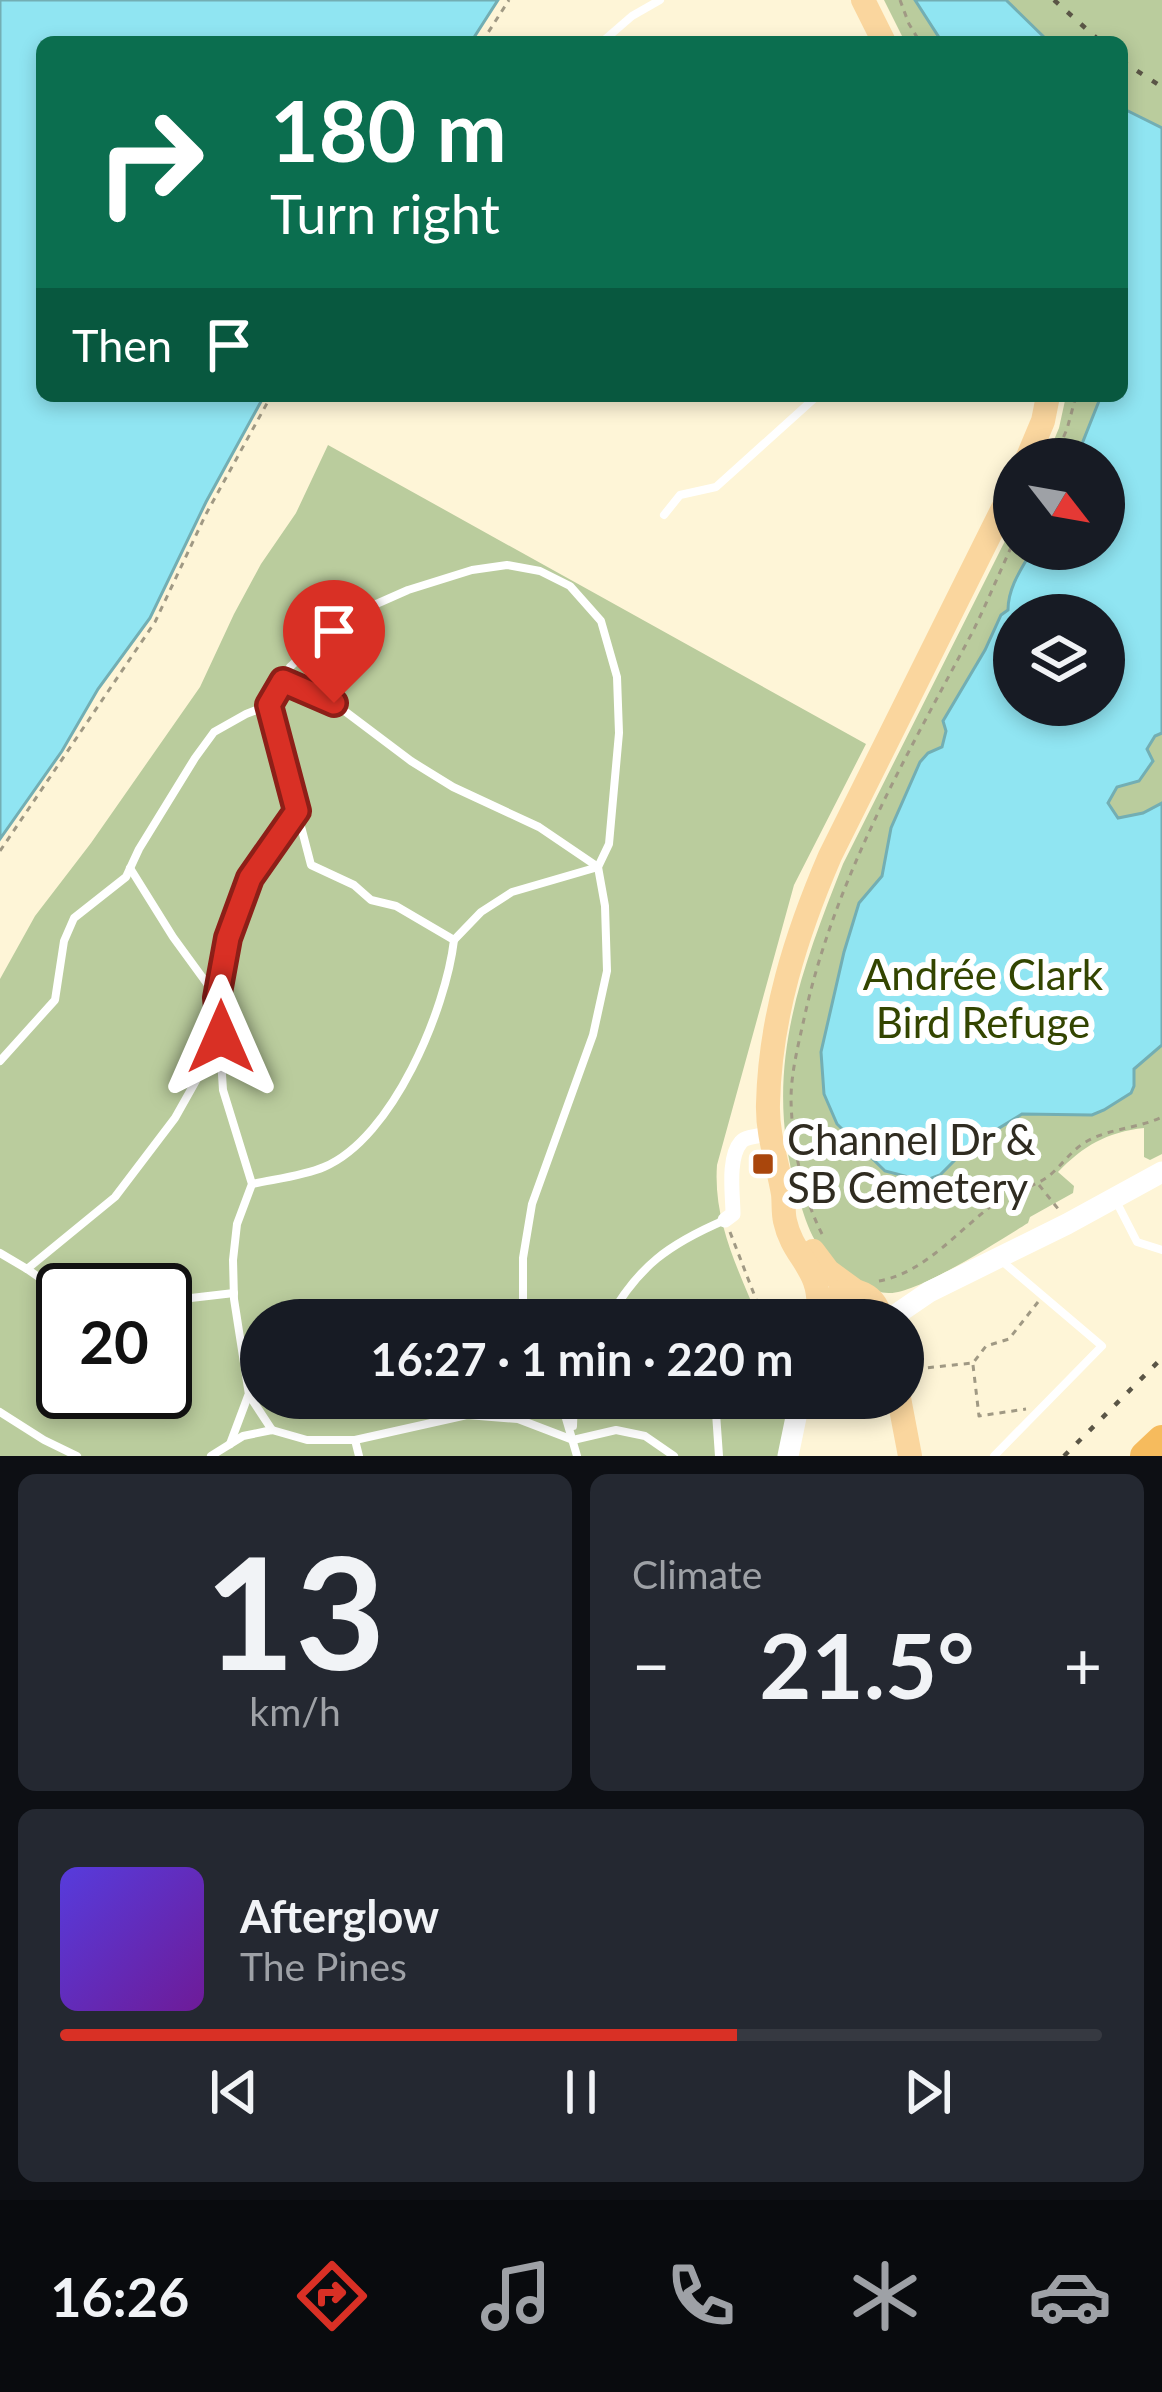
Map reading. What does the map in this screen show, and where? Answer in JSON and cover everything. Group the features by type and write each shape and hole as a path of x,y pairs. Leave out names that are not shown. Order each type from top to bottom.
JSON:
{"highway":[{"path":"1145,1456 1162,1440"}],"main road":[{"path":"863,0 881,36"},
{"path":"1036,438 1047,402"},
{"path":"820,1299 816,1278 785,1225 767,1107 774,1031 793,952 830,856 993,528"},
{"path":"894,1299 929,1292 1162,1172"},
{"path":"782,1193 818,1258 841,1282 868,1299"},
{"path":"827,1299 845,1290 865,1299"},
{"path":"788,1456 796,1419"},
{"path":"896,1419 903,1430"},
{"path":"902,1419 910,1456"}],"street":[{"path":"727,1224 733,1214 732,1169 740,1144 770,1134"}],"lane":[{"path":"609,36 660,0"},
{"path":"664,515 680,495 716,487 810,402"},
{"path":"0,1061 55,1000 64,941 74,918 126,877 214,732 269,705 290,667 340,620 408,590 472,570 508,565 540,571 570,586 601,621 617,677 620,733 609,844 598,867 607,970 593,1035 532,1204 523,1299"},
{"path":"283,681 334,703 411,761 539,827 598,867"},
{"path":"269,705 311,865 454,940"},
{"path":"240,1337 233,1260 237,1224 252,1184 223,1090 217,998 228,938 250,878 297,811"},
{"path":"252,1184 325,1167 349,1152 381,1118 427,1039 442,999 454,940 481,912 512,892 598,867"},
{"path":"130,868 217,998"},
{"path":"27,1269 116,1196 175,1118 221,1037"},
{"path":"1114,1198 1137,1242 1162,1250"},
{"path":"619,1299 648,1265 682,1239 727,1224"},
{"path":"0,1253 36,1275"},
{"path":"994,1456 1102,1346 997,1257"},
{"path":"192,1298 234,1293"},
{"path":"0,1412 77,1456"},
{"path":"211,1456 243,1436 272,1430 307,1440 355,1439 466,1415 518,1419 573,1440 616,1430 645,1436 674,1456"},
{"path":"230,1444 240,1417"},
{"path":"264,1419 272,1430"},
{"path":"566,1419 573,1440"},
{"path":"574,1419 574,1456"},
{"path":"716,1419 719,1456"},
{"path":"355,1439 359,1456"}],"path":[{"path":"486,36 509,0"},
{"path":"900,0 916,36"},
{"path":"0,851 154,622 206,514 269,402"},
{"path":"1063,438 1074,402"},
{"path":"827,1244 806,1190 791,1102 813,975 855,864 1001,570"},
{"path":"877,1299 894,1278 914,1268 1005,1196 1038,1184 1082,1144 1162,1117"},
{"path":"1038,1184 1067,1224"},
{"path":"727,1224 756,1299"},
{"path":"1040,1411 1028,1408 979,1416 973,1363 986,1346 1009,1339 1043,1296"},
{"path":"924,1368 973,1363"}],"green space":[{"name":"Andrée Clark Bird Refuge","path":"884,0 1162,0 1162,1154 1150,1160 1144,1157 1144,1128 1096,1142 1058,1172 1074,1186 1073,1193 920,1284 903,1291 877,1291 824,1254 797,1192 783,1106 790,1025 812,946 843,864 993,565 993,570 1125,570 1125,438 1055,438 1065,402 1128,402 1128,36 902,36"},
{"path":"328,445 866,744 794,885 717,1165 723,1225 750,1299 240,1299 240,1419 786,1419 781,1456 0,1456 0,979 35,916 200,687 261,564 296,513"}],"water":[{"path":"0,0 498,0 475,36 36,36 36,402 261,402 150,618 0,839"},
{"path":"915,0 1006,0 1043,36 938,36"},
{"name":"Andrée Clark Bird Refuge","path":"1128,111 1162,128 1162,733 1147,749 1153,761 1139,781 1117,787 1108,803 1118,818 1162,803 1162,1045 1134,1069 1131,1093 1104,1110 1092,1115 1022,1114 940,1175 924,1181 885,1171 837,1124 824,1094 821,1052 859,903 882,876 891,828 920,762 942,747 943,721 993,632 993,726 1125,726 1125,594 1011,594 1022,570 1125,570 1125,438 1084,438 1099,402 1128,402"}],"railway":[{"path":"1054,0 1094,36"},
{"path":"1128,65 1162,87"},
{"path":"1064,1456 1162,1358"}],"place":[{"name":"Channel Dr & SB Cemetery","path":"763,1164"}],"route":[{"path":"221,1037 217,998 228,938 250,878 297,811 269,705 283,681 334,703"}]}
